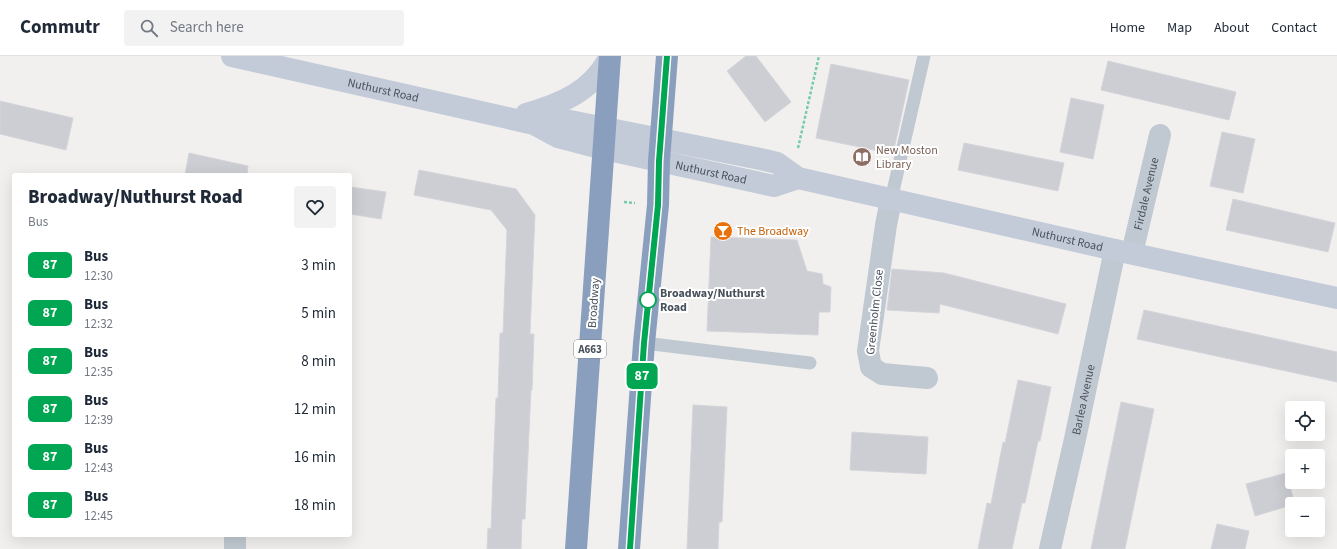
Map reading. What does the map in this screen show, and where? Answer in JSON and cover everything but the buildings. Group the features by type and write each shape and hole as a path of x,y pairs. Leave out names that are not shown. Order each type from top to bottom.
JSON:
{"highway":[{"name":"Broadway","path":"576,549 610,56"},
{"path":"630,549 644,343 658,205 659,161 667,56"}],"street":[{"name":"Nuthurst Road","path":"232,56 505,119 534,124 558,138 661,139 777,163 795,176 891,200 1337,298"},
{"path":"505,119 551,106 583,90 600,73 610,56"},
{"name":"Firdale Avenue","path":"1124,252 1160,135"},
{"name":"Nuthurst Road","path":"605,139 659,161 774,186 795,176"},
{"name":"Greenholm Close","path":"891,200 868,351 871,367 882,374 927,378"},
{"name":"Barlea Avenue","path":"1050,549 1075,439 1124,252"},
{"path":"235,549 236,537"}],"lane":[{"path":"891,200 924,56"},
{"path":"644,343 810,363"}],"path":[{"path":"795,176 819,56"}],"bus line":[{"name":"87","path":"630,549 644,343 658,205 659,161 667,56"}],"place":[{"name":"New Moston Library","path":"862,157"},
{"name":"The Broadway","path":"723,231"},
{"name":"Broadway/Nuthurst Road","path":"648,300"}]}
